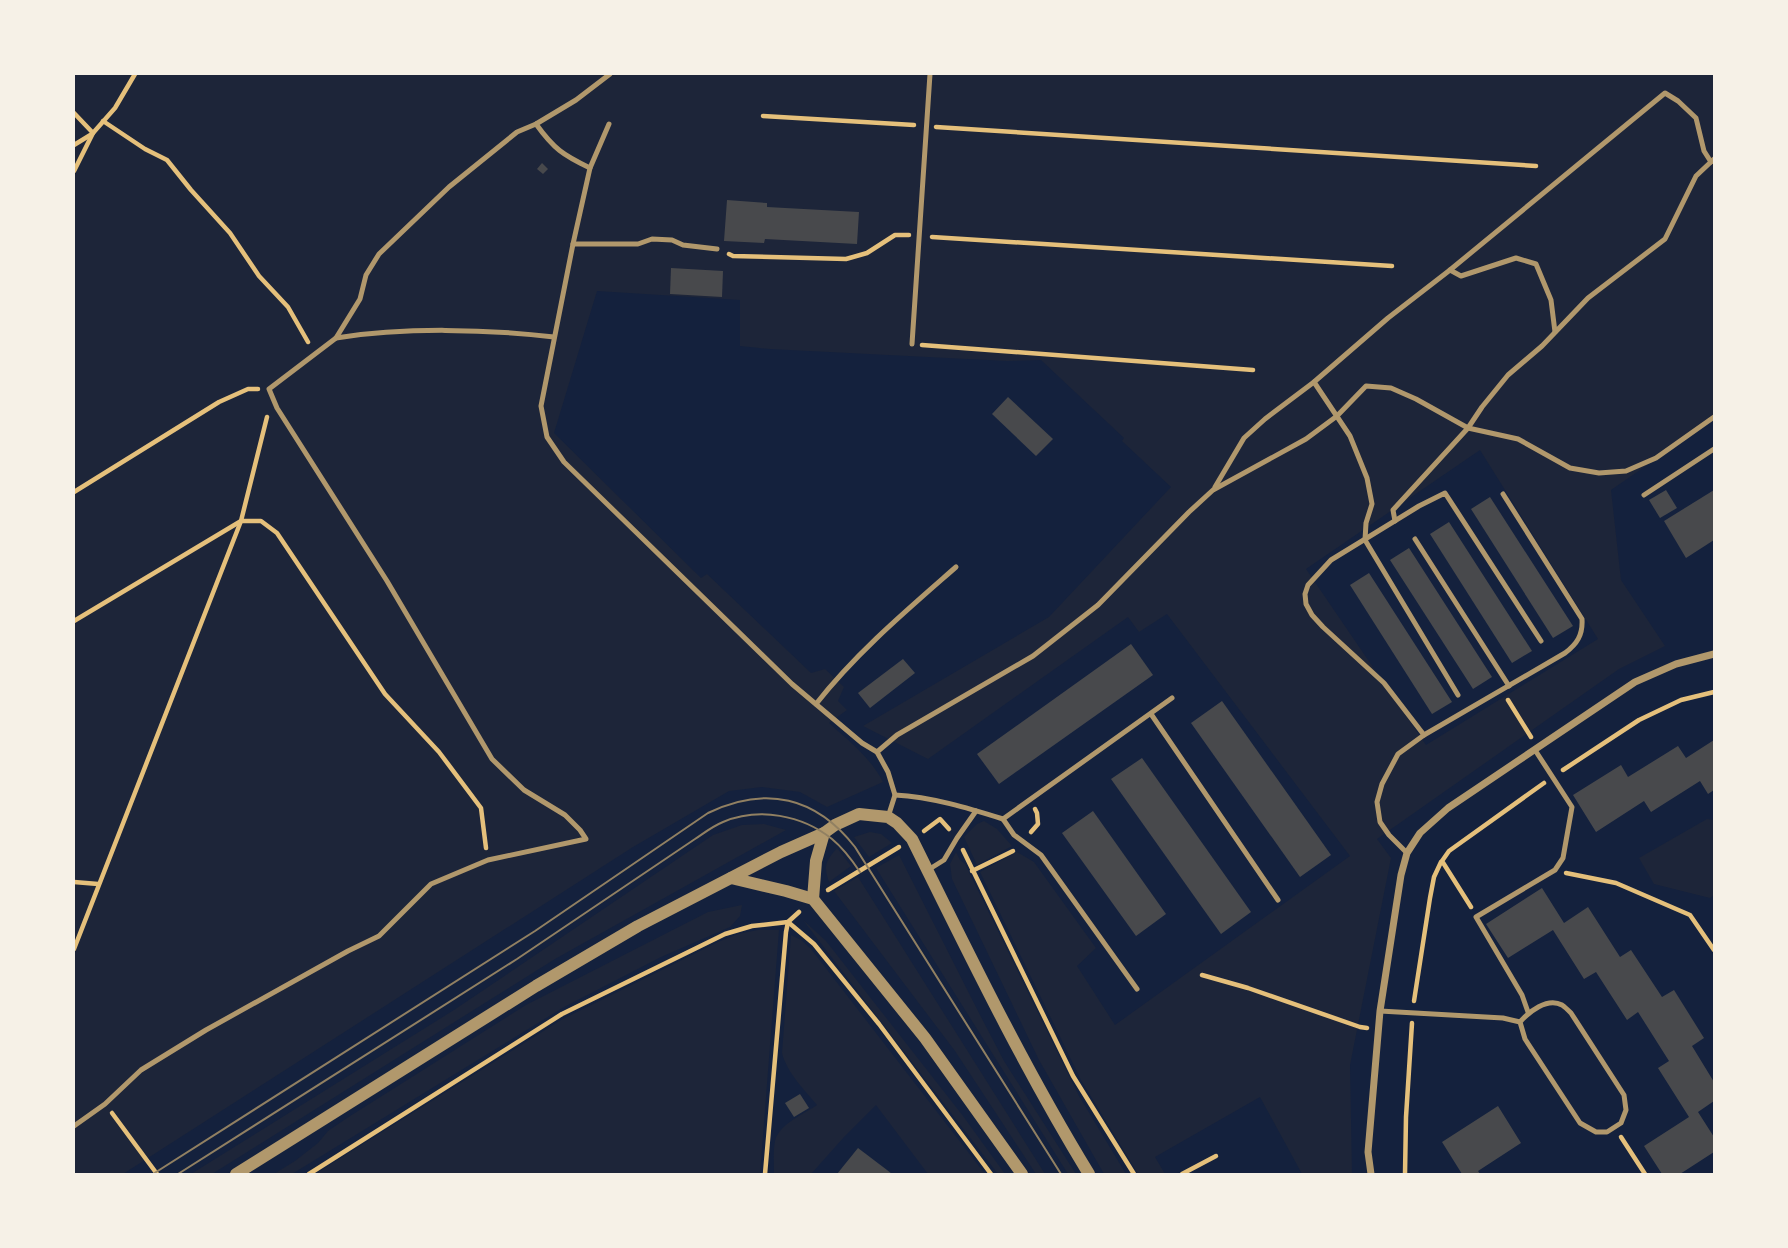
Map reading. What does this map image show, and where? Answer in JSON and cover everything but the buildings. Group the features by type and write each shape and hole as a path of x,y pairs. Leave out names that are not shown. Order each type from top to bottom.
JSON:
{"street":[{"path":"1371,1174 1368,1152 1380,1011 1401,875 1407,853 1420,833 1448,808 1635,682 1676,664 1714,654"},
{"path":"236,1174 536,986 638,926 859,814 888,817 912,839 991,998 1051,1111 1089,1174"},
{"path":"813,900 816,861 824,833"},
{"path":"731,878 813,900 925,1038 1022,1174"}],"lane":[{"path":"74,1126 105,1104 141,1070 206,1030 379,936 431,884 488,860 586,839 565,815 524,789 492,759 387,580 277,408 270,389 336,338 360,299 366,275 379,254 449,187 517,132 576,100 610,74"},
{"path":"912,344 930,74"},
{"path":"1213,490 1244,438 1265,419 1314,382 1388,318 1665,93 1678,101 1696,118 1704,150 1713,160 1696,176 1665,239 1588,298 1542,346 1508,375 1468,428 1393,510 1395,521"},
{"path":"536,124 566,157 590,168"},
{"path":"609,124 590,168 573,244 541,406 547,437 564,462 792,684 862,743 877,752 888,772 895,795 888,817"},
{"path":"573,244 638,244 652,239 717,249"},
{"path":"1450,270 1461,276 1516,258 1536,264 1551,300 1555,332"},
{"path":"336,338 359,334 440,331 519,333 555,337"},
{"path":"1314,382 1350,436 1367,478 1372,504 1366,523 1365,540 1458,695"},
{"path":"877,752 897,735 1033,656 1098,605 1213,490 1306,439 1337,416 1366,386 1391,388 1468,428 1518,439 1570,468 1599,473 1626,471 1656,458 1714,417"},
{"path":"1644,495 1714,449"},
{"path":"1424,735 1384,682 1323,627 1306,604 1308,584 1331,560 1445,493 1541,641"},
{"path":"1407,853 1380,822 1377,802 1382,784 1398,754 1424,735 1565,653 1574,646 1583,629 1582,619 1503,494"},
{"path":"1415,539 1508,686"},
{"path":"816,704 836,678 956,567"},
{"path":"1003,819 1172,698"},
{"path":"1151,714 1279,900"},
{"path":"1528,1012 1522,995 1476,917 1555,870 1563,858 1572,807 1536,749"},
{"path":"895,795 916,796 1003,819 1014,835 1041,855 1136,989"},
{"path":"927,871 944,860 976,811"},
{"path":"1549,1003 1561,1004 1571,1013 1624,1095 1626,1110 1621,1123 1607,1132 1595,1132 1580,1123 1525,1039 1520,1022 1528,1012 1549,1003"},
{"path":"1380,1011 1503,1018 1520,1022"}],"path":[{"path":"74,171 93,133 115,107 135,74"},
{"path":"74,113 93,133"},
{"path":"763,116 1536,166"},
{"path":"103,121 167,160 230,233 259,276 288,307 314,353"},
{"path":"74,145 93,133"},
{"path":"717,249 733,256 846,258 867,253 895,235 1392,266"},
{"path":"912,344 1253,370"},
{"path":"74,492 219,402 248,389 270,389"},
{"path":"74,948 241,521 268,414 277,408"},
{"path":"74,621 241,521 261,521 277,533 385,694 439,752 481,808 488,860"},
{"path":"1502,690 1536,749"},
{"path":"309,1174 562,1014 725,934 752,926 788,922 813,900 940,819 957,838 1073,1076 1134,1174"},
{"path":"1555,870 1616,883 1690,915 1714,950"},
{"path":"74,883 98,884"},
{"path":"765,1174 788,922"},
{"path":"788,922 814,944 879,1024 991,1174"},
{"path":"1202,975 1360,1027 1378,1029"},
{"path":"105,1104 156,1174"},
{"path":"1614,1127 1645,1174"},
{"path":"1182,1174 1216,1156"}],"shaded area":[{"path":"74,74 1714,74 1714,419 1611,490 1621,580 1665,646 1619,669 1377,839 1391,858 1350,1065 1352,1174 1302,1174 1260,1097 1155,1157 1165,1174 1138,1174 1081,1080 980,872 1017,852 1034,862 1096,948 1077,966 1115,1025 1350,856 1167,614 1139,632 1128,617 928,759 863,726 1049,617 1171,487 1122,441 1124,438 1041,360 1007,361 740,346 740,300 597,291 554,433 701,578 707,574 811,673 825,669 844,687 838,701 847,710 829,723 866,757 883,782 827,807 800,792 762,787 729,791 633,847 123,1174 74,1174","holes":["1480,450 1598,639 1426,745 1306,569"]},
{"path":"1707,819 1714,820 1714,895 1710,898 1654,884 1639,858"},
{"path":"984,821 997,829 1012,846 977,865 964,837"},
{"path":"764,824 786,830 555,959 212,1174 191,1174 454,1010 713,835 742,825"},
{"path":"870,832 881,834 892,843 869,857 854,837"},
{"path":"837,848 851,866 829,882 827,864"},
{"path":"956,852 965,864 1079,1096 1126,1174 1104,1174 1039,1060 952,879 950,864"},
{"path":"899,855 1004,1061 1076,1174 1068,1174 876,868"},
{"path":"858,877 1045,1174 1036,1174 955,1051 834,891"},
{"path":"742,905 740,916 730,927 661,957 564,1007 292,1174 274,1174 295,1161 347,1118 526,1005 708,912"},
{"path":"803,920 826,941 1005,1174 998,1174"},
{"path":"758,930 779,930 760,1174 315,1174 561,1020 718,942"},
{"path":"791,935 811,949 985,1174 928,1174 876,1105 811,1174 774,1174 777,1135 781,1129 817,1105 792,1074 782,1053"}],"tram line":[{"path":"153,1174 535,931 708,813 729,804 770,798 807,807 840,830 855,847 1061,1174"},
{"path":"178,1174 517,959 719,824 737,817 765,814 794,819 832,839 860,872"}]}
